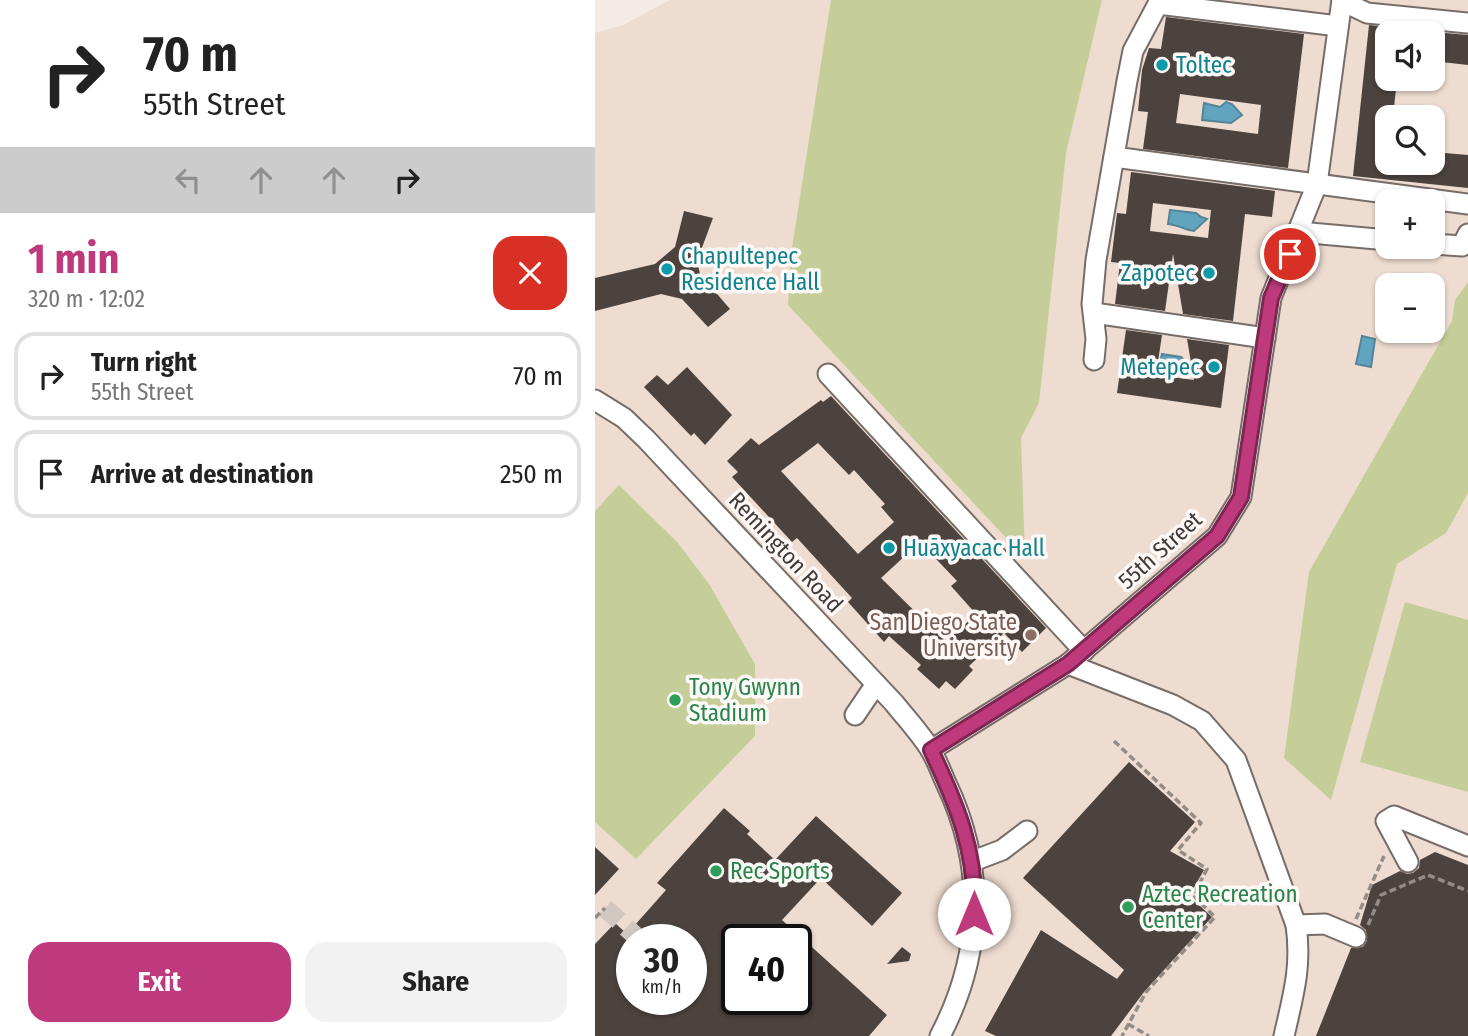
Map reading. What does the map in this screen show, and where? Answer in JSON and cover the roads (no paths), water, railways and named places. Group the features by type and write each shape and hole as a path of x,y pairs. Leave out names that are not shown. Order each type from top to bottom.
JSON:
{"street":[{"path":"1342,0 1367,13 1468,23"},
{"name":"55th Street","path":"931,750 1068,664 1217,536 1234,510 1241,497 1271,298 1317,184 1342,0"},
{"path":"1094,360 1096,260 1114,157 1133,51 1157,4 1338,26"},
{"path":"1114,157 1468,204"},
{"path":"1299,232 1375,239"},
{"path":"1445,245 1462,246 1468,234"},
{"path":"1094,313 1265,338"},
{"path":"828,374 1084,651"},
{"name":"Remington Road","path":"595,400 624,418 646,439 876,684 931,750"},
{"path":"1068,664 1173,705 1202,721 1236,760 1296,925 1300,952 1284,1036"},
{"path":"855,715 876,684"},
{"path":"931,750 954,800 973,861 975,891 973,938 961,991 940,1036"},
{"path":"1408,862 1386,821 1394,816 1468,846"},
{"path":"973,861 1002,850 1027,831"},
{"path":"1296,925 1325,924 1356,937"}],"water":[{"path":"1226,102 1232,104 1242,115 1231,123 1202,120 1204,103 1220,107"},
{"path":"1170,210 1196,213 1207,219 1194,231 1168,224"},
{"path":"1362,336 1375,339 1371,367 1356,364"},
{"path":"1162,354 1181,357 1191,366 1183,375 1159,367"}],"tunnel":[{"path":"605,908 622,924"}],"place":[{"name":"Toltec","path":"1162,65"},
{"name":"Chapultepec Residence Hall","path":"667,269"},
{"name":"Zapotec","path":"1209,273"},
{"name":"Metepec","path":"1214,367"},
{"name":"Huāxyacac Hall","path":"889,548"},
{"name":"San Diego State University","path":"1031,635"},
{"name":"Tony Gwynn Stadium","path":"675,700"},
{"name":"Rec Sports","path":"716,871"},
{"name":"Aztec Recreation Center","path":"1128,907"}]}
